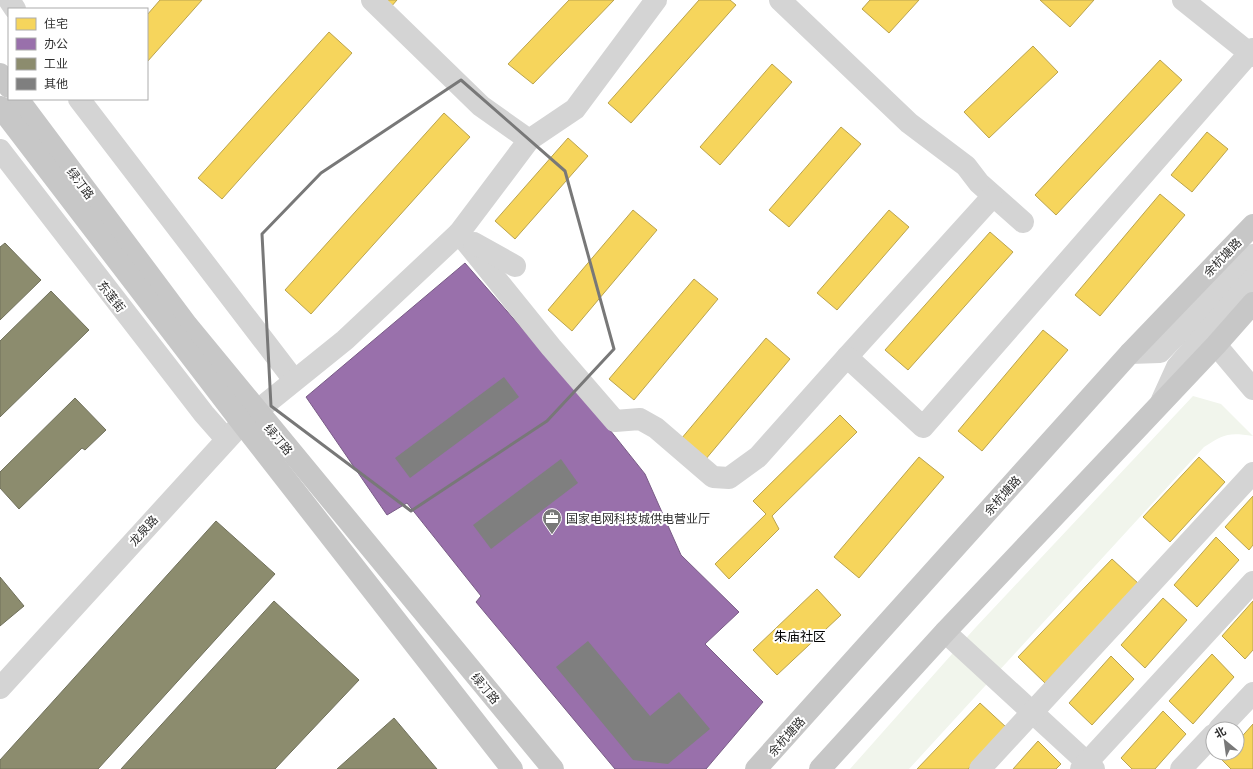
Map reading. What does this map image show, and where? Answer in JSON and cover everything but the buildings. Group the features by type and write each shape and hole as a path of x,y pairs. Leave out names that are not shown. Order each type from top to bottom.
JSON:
{"main road":[{"path":"0,74 8,85"},
{"name":"绿汀路","path":"6,109 187,325 248,416 512,769"},
{"name":"余杭塘路","path":"756,769 1130,353 1253,225"},
{"path":"820,769 945,632 1216,345 1253,303"},
{"name":"绿汀路","path":"248,416 552,769"}],"street":[{"path":"372,0 481,106 529,140"},
{"name":"龙泉路","path":"0,688 248,416 345,340 459,233 529,140 575,109 656,0"},
{"path":"780,0 910,123 966,166 979,183 1023,222"},
{"path":"847,357 923,426 1252,53 1183,0"},
{"path":"80,100 294,380"},
{"name":"东莲街","path":"0,150 204,414 226,439"},
{"path":"459,233 551,347 615,420 640,419 656,428 713,477 729,478 758,457 994,196"},
{"path":"459,233 487,252 515,266"},
{"path":"1130,353 1160,352 1253,255"},
{"path":"1159,405 1177,367 1253,279"},
{"path":"1216,345 1253,389"},
{"path":"980,769 1253,473"},
{"path":"945,632 1088,767 1253,582"},
{"path":"1227,721 1253,693"},
{"path":"1181,769 1205,744"}],"highlighted area":[{"path":"461,80 565,171 614,349 547,421 411,511 271,406 262,234 321,173"}],"shaded area":[{"path":"1193,396 1221,404 1253,436 1238,434 1227,435 1204,447 909,769 850,769 976,627"}],"place":[{"name":"国家电网科技城供电营业厅","path":"552,535"}],"district":[{"name":"朱庙社区","path":"800,636"}]}
